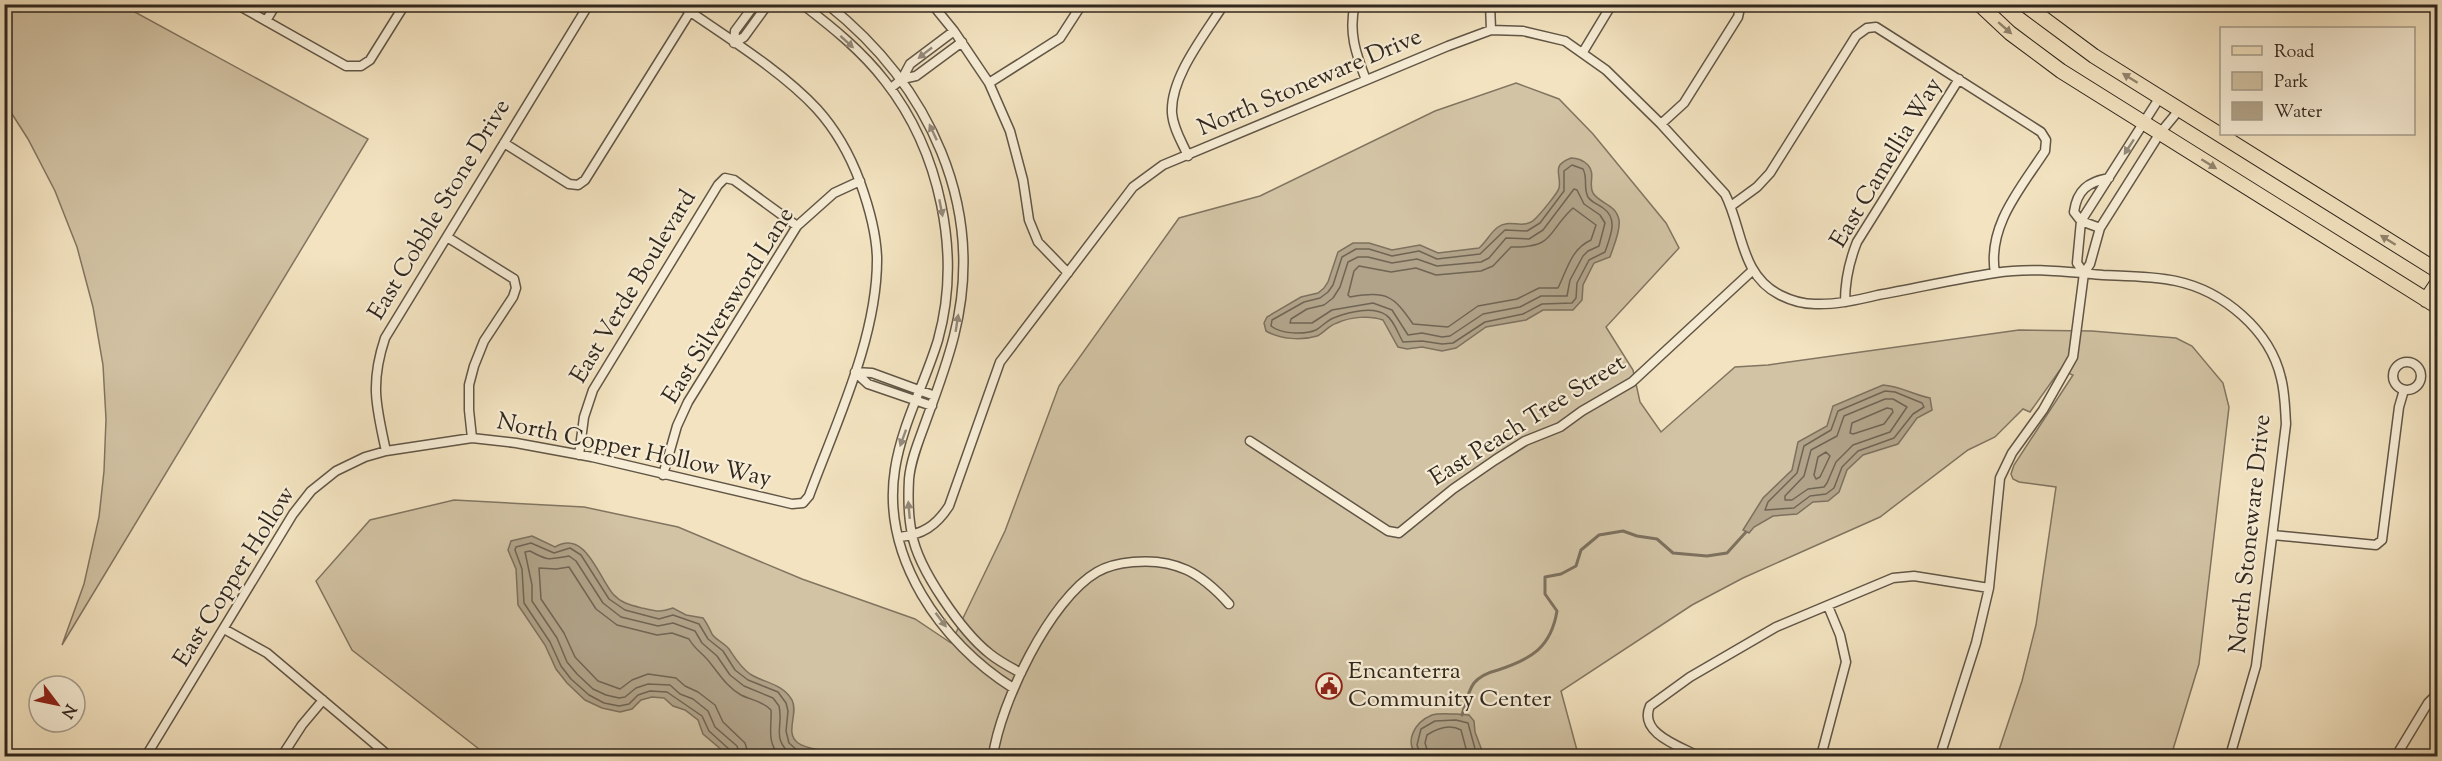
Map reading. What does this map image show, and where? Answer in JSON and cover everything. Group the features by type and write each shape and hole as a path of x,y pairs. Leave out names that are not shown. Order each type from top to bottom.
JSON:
{"main road":[{"path":"1979,4 2032,50 2144,123 2432,303 2438,282"},
{"path":"2024,4 2085,50 2220,134"},
{"path":"2221,135 2438,271"}],"street":[{"path":"236,4 346,66 361,66 370,60 405,4"},
{"path":"266,21 276,4"},
{"name":"East Cobble Stone Drive","path":"386,451 376,408 375,388 377,363 385,338 589,4"},
{"path":"679,4 796,89 817,109 852,159 869,206 877,257 872,310 855,372"},
{"path":"734,43 735,32 755,4"},
{"path":"734,43 744,37 768,4"},
{"path":"802,4 851,45 891,88 924,150 940,200 944,225 946,294 938,338 899,451 893,490 895,522 911,576 946,627 978,664 1013,688"},
{"path":"827,4 858,30 902,79 935,133 949,173 959,213 962,293 955,333 916,448 910,476 908,504 912,536 933,584 958,619 988,653 1021,673"},
{"path":"932,4 962,42 989,83 1010,131 1023,180 1029,220 1038,242 1068,273"},
{"path":"989,83 1060,38 1082,4"},
{"path":"1188,156 1175,127 1172,112 1174,95 1182,72 1224,4"},
{"path":"1355,4 1351,26 1352,40 1366,80"},
{"path":"1490,4 1491,30"},
{"path":"1583,51 1612,4"},
{"path":"1661,124 1684,103 1738,17 1739,6"},
{"path":"504,143 569,184 578,185 585,180 690,12"},
{"path":"1731,206 1757,187 1770,173 1856,36 1867,28 1876,27 2041,132 2046,140 2045,151 1999,227 1993,259 1995,273"},
{"name":"North Stoneware Drive","path":"898,537 912,536 931,528 941,519 949,506 1000,362 1133,187 1163,165 1366,80 1491,30 1523,31 1565,41 1583,51 1606,70 1661,124 1714,180 1731,206 1742,247 1753,270 1770,288 1790,299 1814,304 1845,302 1995,273 2045,270 2163,279 2199,288 2234,308 2261,337 2275,360 2281,377 2286,424 2256,666 2230,756"},
{"path":"891,88 902,79 910,64 954,31"},
{"path":"902,79 915,76 962,42"},
{"name":"East Camellia Way","path":"1845,302 1845,283 1857,242 1959,79"},
{"path":"2084,273 2077,263 2081,221 2160,97"},
{"path":"1940,756 1976,643 1989,588 2000,478 2012,453 2043,410 2073,357 2084,273 2090,264 2100,228 2160,133 2180,109"},
{"name":"East Verde Boulevard","path":"579,455 584,417 593,390 718,185 725,178 734,180 797,226"},
{"path":"2100,228 2081,221 2074,212 2081,190 2095,181 2109,178"},
{"name":"East Silversword Lane","path":"663,475 677,426 688,402 797,226 834,193 860,181"},
{"path":"447,237 514,279 516,288 513,297 484,341 474,366 469,385 472,438"},
{"name":"East Peach Tree Street","path":"1250,441 1388,531 1399,533 1453,489 1525,441 1560,427 1582,411 1632,382 1753,270"},
{"path":"855,372 872,373 935,396"},
{"path":"855,372 868,384 932,406"},
{"name":"North Copper Hollow Way","path":"386,451 472,438 516,443 579,455 792,504 803,503 809,496 855,372"},
{"path":"2273,535 2376,546 2382,540 2399,406 2404,390"},
{"name":"East Copper Hollow","path":"146,756 293,513 311,491 336,471 365,457 386,451"},
{"path":"993,756 1002,717 1021,673 1061,607 1080,585 1098,571 1122,564 1153,561 1162,563 1188,570 1201,577 1229,604"},
{"path":"1698,756 1663,738 1653,730 1646,714 1650,706 1690,677 1776,627 1893,578 1914,576 1989,588"},
{"path":"1821,756 1846,662 1840,635 1828,606"},
{"path":"224,629 267,653 389,756"},
{"path":"2396,756 2436,696"},
{"path":"282,756 302,725 323,700"}],"green space":[{"path":"4,5 122,5 368,139 62,645 84,584 99,517 106,419 103,365 93,307 77,247 55,191 28,139 5,103"},
{"path":"1516,83 1559,99 1593,134 1666,223 1679,248 1606,327 1633,370 1640,402 1661,432 1735,367 1768,365 2019,330 2092,331 2176,338 2192,346 2223,383 2229,407 2199,664 2171,756 1997,756 2022,681 2036,625 2056,487 2019,482 2013,479 2011,474 2014,465 2073,375 2060,370 2030,412 2023,409 1995,437 1968,450 1880,517 1743,578 1692,605 1561,691 1578,754 1582,756 488,756 352,650 316,581 370,520 454,500 584,507 678,527 802,579 915,619 951,643 1005,531 1059,386 1179,218 1260,196 1435,111"}],"water":[{"path":"1571,158 1588,165 1593,193 1615,211 1619,220 1618,234 1610,257 1594,263 1583,285 1582,300 1573,310 1543,310 1526,320 1486,327 1456,348 1442,351 1422,347 1407,349 1398,347 1383,320 1372,318 1360,317 1342,321 1331,325 1317,336 1298,339 1266,331 1264,323 1267,317 1301,297 1318,293 1324,288 1338,252 1353,243 1369,243 1392,250 1420,245 1438,253 1479,248 1495,229 1503,225 1531,222 1558,191 1559,167"},
{"path":"1883,385 1930,398 1932,410 1917,418 1898,444 1863,455 1847,470 1839,492 1828,501 1813,502 1797,514 1773,516 1754,527 1749,533 1743,530 1763,498 1792,470 1798,442 1827,426 1833,406"},
{"path":"532,536 555,547 565,543 575,544 583,549 613,594 623,602 654,611 673,608 686,615 703,618 714,636 729,649 746,671 788,694 794,705 792,734 794,739 807,747 837,756 729,756 703,734 698,720 685,710 673,706 664,698 652,697 641,700 632,709 620,712 602,708 585,700 556,669 545,645 518,605 516,569 508,550 511,541"},
{"path":"1434,714 1469,715 1474,721 1475,732 1484,756 1418,756 1411,745 1416,727"}],"waterway":[{"path":"1462,715 1470,690 1476,681 1488,673 1521,661 1545,643 1557,611 1545,594 1545,577 1561,574 1576,566 1581,550 1599,535 1623,531 1657,539 1673,553 1707,556 1727,553 1746,532"}],"place":[{"name":"Encanterra Community Center","path":"1329,686"}]}
